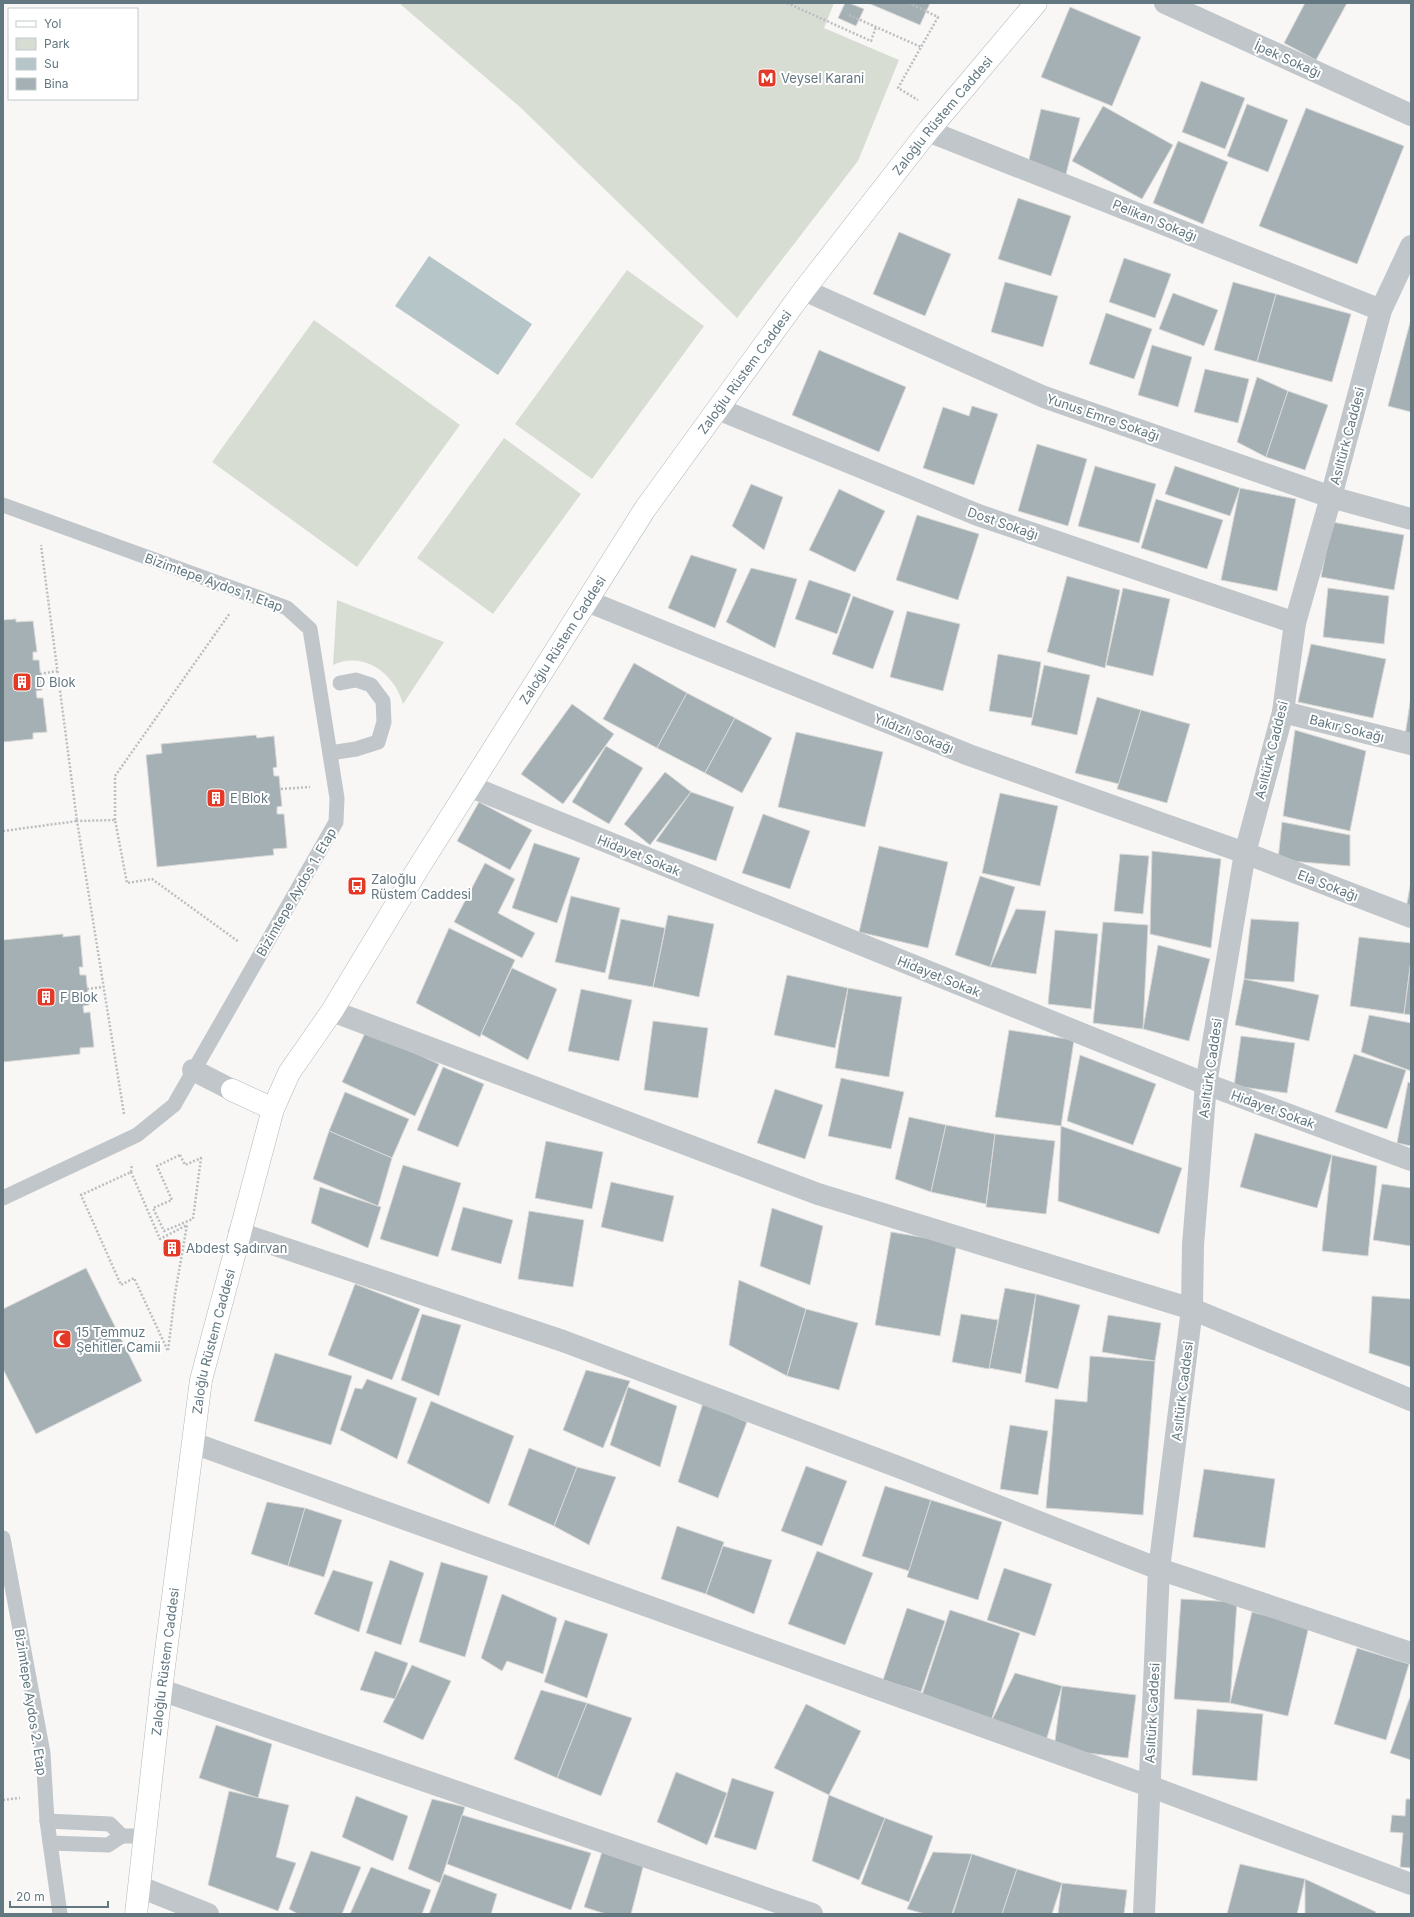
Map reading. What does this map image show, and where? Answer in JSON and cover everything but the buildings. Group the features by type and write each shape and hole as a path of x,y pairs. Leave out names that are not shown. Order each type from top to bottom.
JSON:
{"street":[{"name":"Zaloğlu Rüstem Caddesi","path":"136,1914 146,1836 161,1690 201,1380 272,1109 290,1073 332,1011 469,786 645,509 804,290 928,131 1036,3"},
{"name":"İpek Sokağı","path":"1165,3 1411,114"},
{"name":"Pelikan Sokağı","path":"928,131 1381,310"},
{"name":"Asıltürk Caddesi","path":"1144,1914 1159,1569 1192,1309 1193,1245 1206,1084 1245,853 1283,712 1294,623 1331,497 1381,310 1411,246"},
{"name":"Yunus Emre Sokağı","path":"804,290 1044,397 1331,497 1411,519"},
{"name":"Dost Sokağı","path":"718,409 978,515 1294,623"},
{"name":"Yıldızlı Sokağı","path":"587,601 969,755 1245,853"},
{"name":"Bakır Sokağı","path":"1283,712 1411,744"},
{"name":"Hidayet Sokak","path":"469,786 1206,1084 1411,1160"},
{"name":"Ela Sokağı","path":"1245,853 1411,917"},
{"path":"332,1011 818,1194 1192,1309 1411,1400"},
{"path":"193,1070 272,1109"},
{"path":"239,1233 563,1341 901,1468 1159,1569 1411,1653"},
{"path":"193,1444 1149,1786 1411,1884"},
{"path":"161,1690 812,1914"},
{"path":"140,1887 208,1914"}],"lane":[{"name":"Bizimtepe Aydos 1. Etap","path":"3,505 287,608 310,629 337,798 336,822 174,1105 137,1135 3,1198"},
{"path":"330,753 356,749 378,742 384,722 382,701 371,685 356,680 340,683"},
{"name":"Bizimtepe Aydos 2. Etap","path":"3,1538 42,1753 47,1821 60,1914"},
{"path":"47,1821 110,1824 122,1836"},
{"path":"50,1843 108,1844 122,1836 146,1836"}],"path":[{"path":"787,3 871,41 876,28"},
{"path":"903,80 938,17 910,3"},
{"path":"849,16 921,47"},
{"path":"37,517 77,821 133,1167 131,1172 160,1239 187,1225 175,1294 168,1351 134,1278 121,1285 81,1195 131,1172"},
{"path":"245,592 114,776 115,820 127,882 152,879 258,957"},
{"path":"40,674 57,671"},
{"path":"281,789 334,785"},
{"path":"3,830 77,821 115,820"},
{"path":"87,989 103,987"},
{"path":"180,1155 185,1165 201,1158 193,1219 164,1231 158,1219 153,1208 172,1200 157,1166 180,1155"},
{"path":"152,1222 158,1219"}],"green space":[{"path":"399,3 834,3 824,28 899,60 858,161 737,318 520,107"},
{"path":"627,270 704,326 592,479 515,424"},
{"path":"314,320 460,425 357,567 212,462"},
{"path":"504,438 581,494 493,614 417,558"},
{"path":"337,600 444,642 403,704 393,683 377,668 367,663 356,661 345,661 333,665"}],"water":[{"path":"429,256 532,324 498,375 395,306"}],"place":[{"name":"Veysel Karani","path":"767,78"},
{"name":"D Blok","path":"22,682"},
{"name":"E Blok","path":"216,798"},
{"name":"Zaloğlu Rüstem Caddesi","path":"357,886"},
{"name":"F Blok","path":"46,997"},
{"name":"Abdest Şadırvan","path":"172,1248"},
{"name":"15 Temmuz Şehitler Camii","path":"62,1339"}]}
